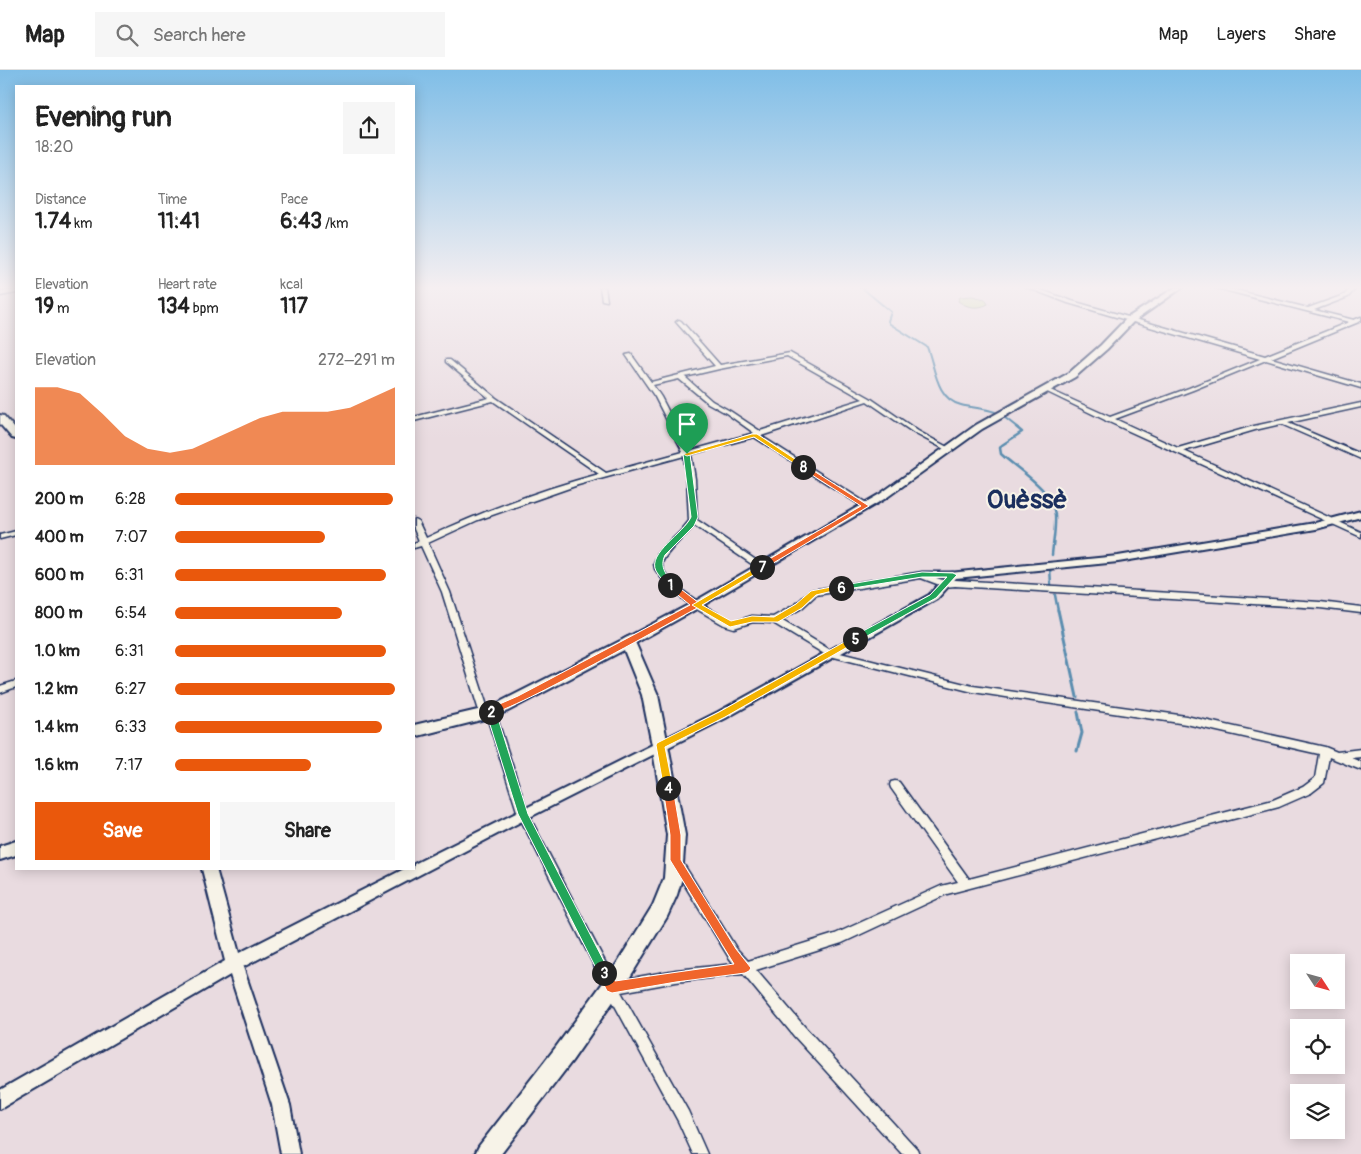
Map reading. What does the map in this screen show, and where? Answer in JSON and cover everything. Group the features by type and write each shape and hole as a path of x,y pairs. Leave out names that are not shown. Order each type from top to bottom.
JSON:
{"main road":[{"path":"0,418 15,435"},
{"path":"415,731 487,713 522,698 628,642 650,695 676,835 676,860 668,896 612,987 534,1095 487,1154"},
{"path":"0,853 15,848"}],"street":[{"path":"693,338 719,368"},
{"path":"628,642 696,605 883,496 999,415 1046,390 1080,368 1112,338"},
{"path":"1193,338 1361,386"},
{"path":"1108,420 1317,338"},
{"path":"650,384 788,354 868,399 916,432 948,449"},
{"path":"629,355 650,384 687,454 691,479 693,521 683,534 662,554 658,564 662,575 672,586 696,605 730,624 752,619 775,620 829,653 973,689 1169,717 1326,750 1361,766"},
{"path":"448,361 494,399 603,474"},
{"path":"681,377 710,402 728,412 757,434 866,506"},
{"path":"1046,390 1361,535"},
{"path":"415,419 494,399"},
{"path":"418,545 475,518 603,474 687,454 868,399"},
{"path":"1177,451 1228,435 1361,405"},
{"path":"1280,422 1361,457"},
{"path":"775,620 799,606 814,593 922,575 953,575 1118,558 1332,522 1361,514"},
{"path":"693,521 762,567"},
{"path":"415,527 418,545 446,592 523,814 612,987 683,1116 700,1154"},
{"path":"0,537 15,533"},
{"path":"922,575 945,584 955,582 1320,605 1361,610"},
{"path":"0,1100 234,964 523,814 722,715 829,653 933,597 953,575"},
{"path":"0,690 15,684"},
{"path":"612,987 676,976 745,968 838,939 945,890 1275,804 1307,790 1320,780 1326,750"},
{"path":"1338,755 1361,753"},
{"path":"895,784 966,884"},
{"path":"676,860 732,952 800,1031 912,1154"},
{"path":"208,870 234,964 280,1105 290,1154"}],"waterway":[{"path":"912,338 927,347 941,389 946,396 953,402 961,405 995,412"},
{"path":"1004,417 1018,428"},
{"path":"1016,427 1022,432 1002,445 1000,448 1001,454 1034,481 1048,496 1053,505 1055,530 1052,555"},
{"path":"1050,567 1051,585"},
{"path":"1055,595 1058,611"},
{"path":"1058,610 1077,697"},
{"path":"1077,751 1082,733 1078,712"}],"district":[{"name":"Ouèssè","path":"1027,499"}],"route":[{"path":"687,454 691,479 693,521 683,534 662,554 659,559 658,569 672,586 696,605 522,698 490,712 523,814 612,987 676,976 745,968 732,952 676,860 676,835 660,745 722,715 829,653 933,597 953,575 922,575 826,590 814,593 799,606 775,620 768,618 752,619 727,624 696,605 866,506 755,435 687,454"}]}
